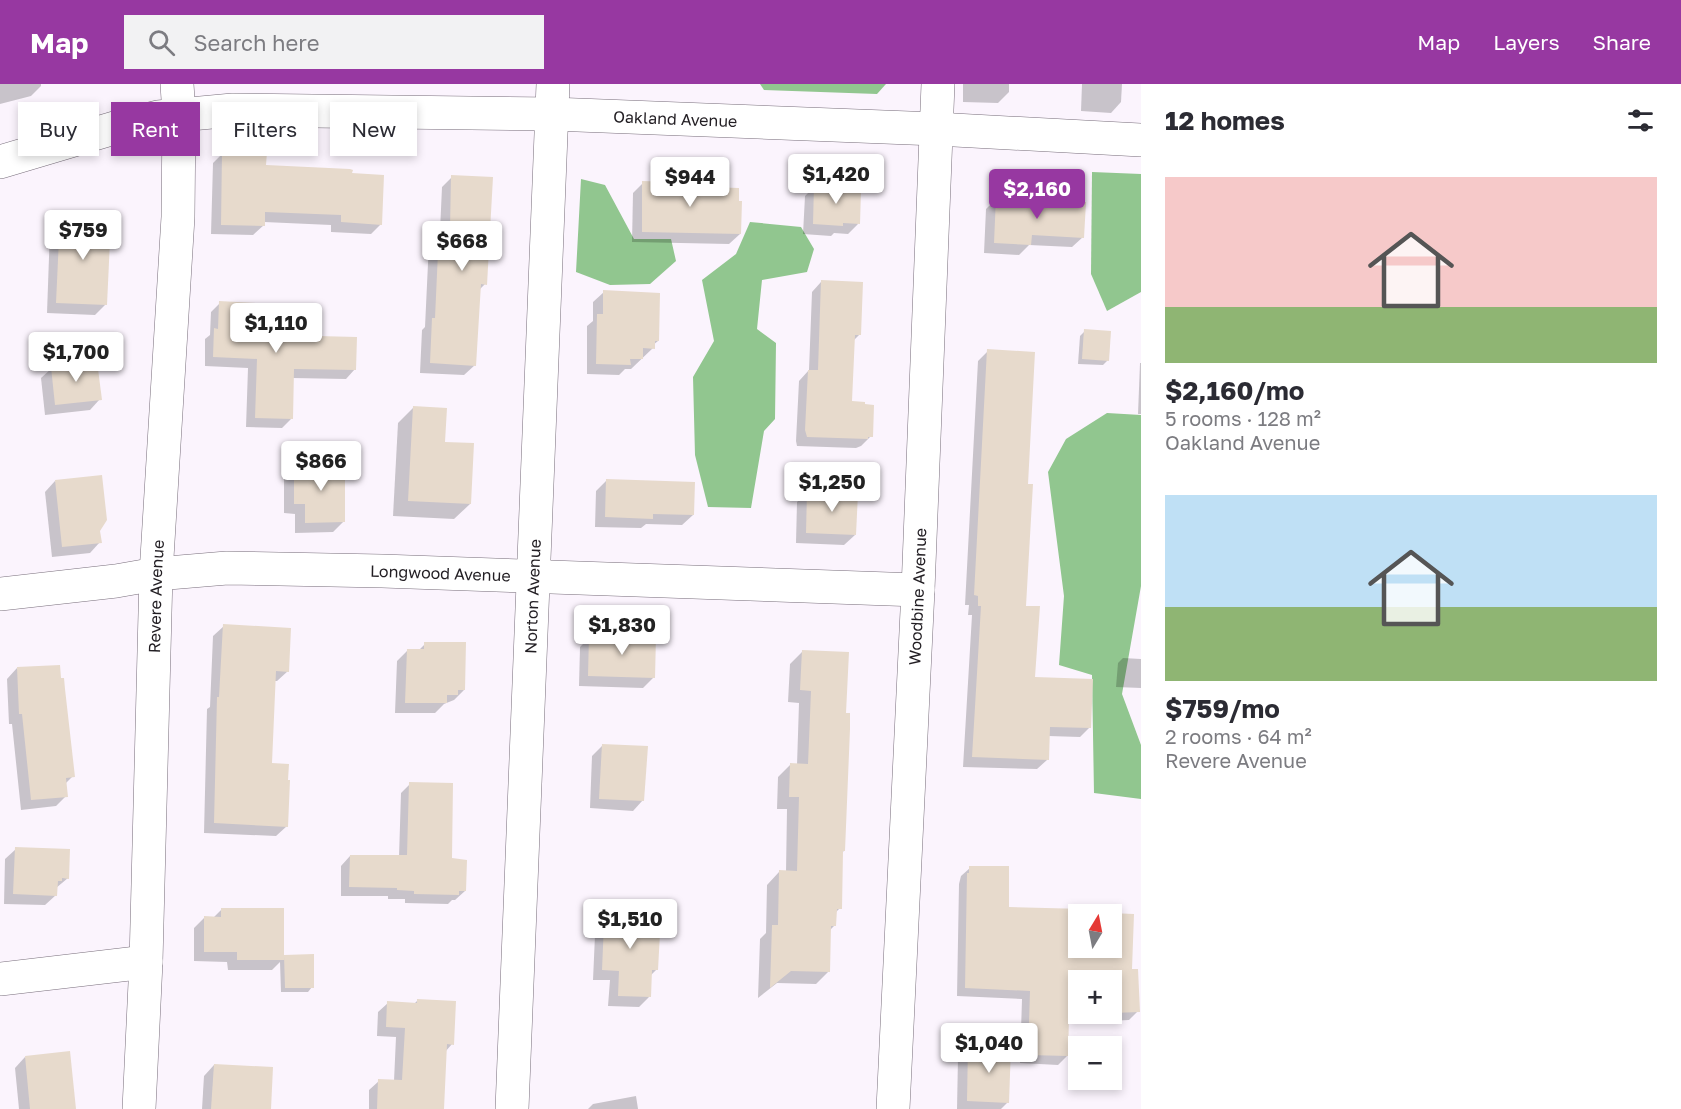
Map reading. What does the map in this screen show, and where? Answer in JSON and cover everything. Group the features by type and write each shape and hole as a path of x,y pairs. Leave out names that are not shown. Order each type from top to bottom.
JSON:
{"street":[{"name":"Woodbine Avenue","path":"893,1109 918,590 938,84"},
{"name":"Oakland Avenue","path":"0,162 158,117 178,100 233,110 552,99 936,129 1141,140"},
{"name":"Norton Avenue","path":"512,1109 552,99"},
{"name":"Revere Avenue","path":"139,1109 146,962 156,574 178,217 178,100"},
{"name":"Longwood Avenue","path":"0,594 116,581 156,574 227,568 382,571 918,590"},
{"path":"0,979 146,962"}],"green space":[{"path":"760,84 886,84 877,94 764,90"},
{"path":"1092,172 1141,174 1141,292 1107,311 1091,274"},
{"path":"581,179 605,185 634,239 671,239 676,261 650,284 610,285 576,272"},
{"path":"750,222 801,227 814,249 807,272 762,280 757,329 776,343 775,419 764,431 751,508 708,507 695,455 693,377 714,341 702,280 736,254"},
{"path":"1107,413 1141,415 1141,586 1122,694 1141,745 1141,799 1094,793 1092,675 1059,665 1064,596 1048,472 1066,439"}],"building":[{"path":"222,156 267,156 266,165 350,169 353,170 352,173 384,175 382,225 341,222 341,215 265,212 265,226 221,225"},
{"path":"451,175 493,177 487,285 481,284 476,366 430,363 432,318 435,318 439,230 450,230"},
{"path":"642,181 706,183 706,187 739,188 739,201 742,201 741,234 642,232"},
{"path":"814,184 843,184 842,189 861,190 860,224 843,223 843,226 813,224"},
{"path":"996,197 1086,202 1084,238 1032,235 1031,245 994,243"},
{"path":"60,217 111,219 107,305 56,303"},
{"path":"821,280 863,282 861,335 855,335 852,401 874,405 873,437 868,437 868,439 807,437 805,430 808,370 818,370"},
{"path":"603,290 660,293 659,341 655,341 655,349 643,348 643,359 630,359 631,365 596,364 597,314 603,314"},
{"path":"219,301 273,304 272,326 278,327 278,335 357,337 356,370 294,369 293,419 255,418 257,359 213,357 214,328 218,329"},
{"path":"1084,329 1111,331 1109,361 1082,359"},
{"path":"987,349 1035,352 1028,484 1033,484 1026,606 1040,606 1035,677 1093,679 1091,728 1050,727 1049,760 972,757 981,606 978,606 978,596 974,595"},
{"path":"97,361 102,400 55,405 51,367"},
{"path":"413,406 447,408 445,442 474,443 471,504 408,501"},
{"path":"294,464 345,464 345,522 305,523 305,504 294,504"},
{"path":"102,475 107,520 100,531 102,543 62,547 55,480"},
{"path":"606,479 695,482 694,515 653,514 653,519 605,517"},
{"path":"807,491 858,493 856,535 806,533"},
{"path":"223,624 291,628 289,672 276,671 272,763 289,764 288,827 214,823 217,697 219,697"},
{"path":"615,634 656,636 655,678 588,676 589,635 616,636"},
{"path":"424,642 466,642 465,690 458,690 458,695 447,695 447,703 405,703 407,649 424,649"},
{"path":"802,650 849,652 846,713 850,713 850,729 842,909 837,909 836,926 831,926 830,972 791,971 770,988 772,925 778,925 779,870 797,871 799,797 789,797 790,763 808,764 811,691 800,690"},
{"path":"60,665 61,678 64,678 75,777 66,778 68,797 31,800 22,714 19,714 17,667"},
{"path":"602,744 648,746 644,801 599,799"},
{"path":"409,782 453,783 452,858 467,860 466,891 459,891 459,895 414,894 414,891 397,890 397,888 349,887 350,855 407,855"},
{"path":"15,847 70,849 69,879 62,878 62,881 58,881 57,896 13,894"},
{"path":"969,866 1009,866 1009,907 1068,909 1068,958 1122,958 1122,914 1134,914 1132,969 1138,969 1140,1012 1122,1013 1122,970 1068,970 1068,1056 1028,1055 1030,991 965,988 967,873 969,873"},
{"path":"608,902 642,904 641,932 660,933 658,970 652,970 651,997 618,996 619,971 602,970 604,923 607,923"},
{"path":"221,908 284,908 284,960 237,960 237,952 204,952 204,916 221,917"},
{"path":"314,954 314,988 285,988 284,955"},
{"path":"417,999 456,1001 454,1045 447,1044 444,1109 377,1109 378,1079 402,1080 405,1028 386,1027 387,1001 417,1003"},
{"path":"968,1045 1011,1046 1009,1103 967,1101"},
{"path":"70,1051 76,1109 30,1109 25,1056"},
{"path":"214,1064 273,1067 271,1109 211,1109"}]}
